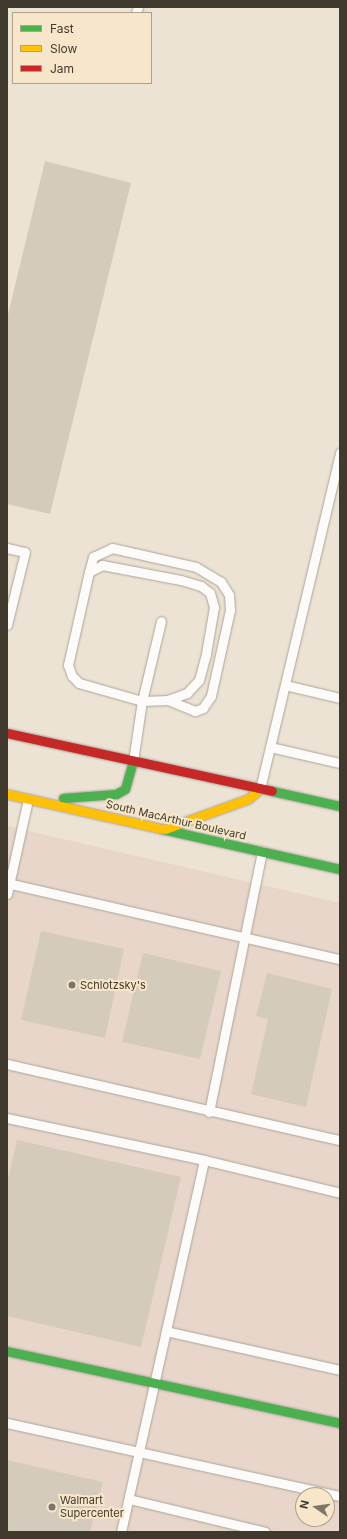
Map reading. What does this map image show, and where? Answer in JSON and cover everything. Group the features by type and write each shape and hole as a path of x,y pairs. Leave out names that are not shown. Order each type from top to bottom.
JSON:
{"main road":[{"path":"7,733 340,806"},
{"path":"28,799 116,794 125,789 133,761"},
{"path":"165,830 248,799 260,788"},
{"name":"South MacArthur Boulevard","path":"7,794 340,869"},
{"path":"7,1351 340,1423"}],"lane":[{"path":"260,788 340,452"},
{"path":"7,548 25,552 7,624"},
{"path":"89,572 102,565 180,580 201,586 210,593 214,607 199,680 187,693 168,700 142,701 78,683 72,676 68,665 89,572 93,557 112,548 196,567 221,582 229,595 230,610 211,696 203,708 195,710 168,700"},
{"path":"133,761 142,701 161,621"},
{"path":"285,686 340,698"},
{"path":"270,747 340,763"},
{"path":"7,894 8,883 28,799"},
{"path":"209,1112 246,937 262,851"},
{"path":"8,883 340,959"},
{"path":"7,1064 209,1112 340,1140"},
{"path":"7,1118 204,1160 340,1193"},
{"path":"121,1532 156,1383 204,1160"},
{"path":"166,1332 340,1370"},
{"path":"7,1423 340,1496"},
{"path":"129,1499 265,1532"}],"shaded area":[{"path":"7,826 340,903 340,1532 7,1532"}],"building":[{"path":"45,161 131,183 50,514 7,504 7,319"},
{"name":"Schlotzsky's","path":"41,931 124,949 105,1038 21,1020"},
{"path":"143,953 221,971 200,1059 122,1042"},
{"path":"267,973 332,989 306,1107 251,1094 268,1019 256,1016"},
{"path":"17,1140 181,1177 141,1347 7,1316 7,1183"},
{"name":"Walmart Supercenter","path":"7,1460 103,1482 90,1532 7,1532"}],"traffic: fast":[{"path":"63,798 116,794 125,789 133,761"},
{"path":"272,791 340,806"},
{"path":"162,829 340,869"},
{"path":"7,1351 340,1423"}],"traffic: slow":[{"path":"165,829 248,799 260,789"},
{"path":"7,794 162,829"}],"traffic: jam":[{"path":"7,733 272,791"}],"place":[{"name":"Schlotzsky's","path":"72,985"},
{"name":"Walmart Supercenter","path":"52,1507"}]}
